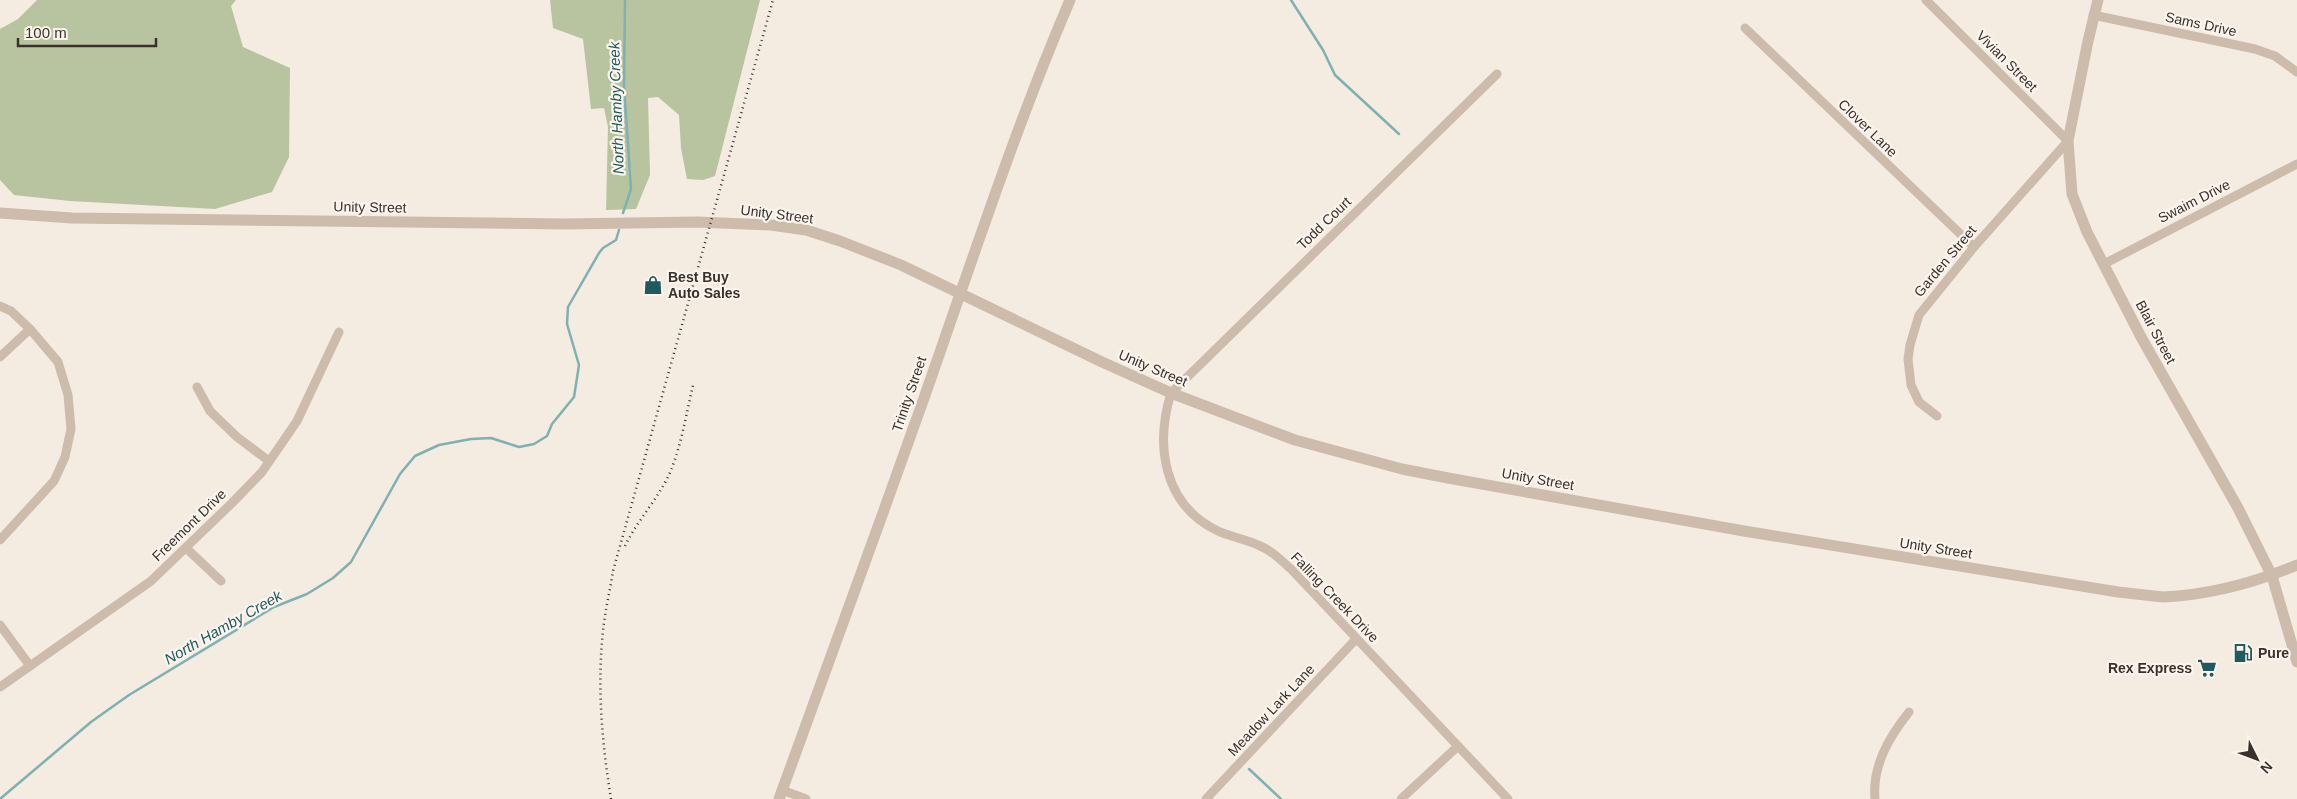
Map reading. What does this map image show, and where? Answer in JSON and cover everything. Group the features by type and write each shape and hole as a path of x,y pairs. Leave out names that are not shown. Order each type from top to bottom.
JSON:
{"street":[{"name":"Trinity Street","path":"780,794 961,292 999,181 1044,60 1070,0"},
{"name":"Vivian Street","path":"1926,0 2068,141"},
{"name":"Blair Street","path":"2098,0 2093,15 2068,141 2069,178 2072,194 2087,232 2141,337 2238,508 2272,576 2297,662"},
{"name":"Sams Drive","path":"2093,15 2255,49 2275,56 2297,72"},
{"name":"Clover Lane","path":"1745,28 1974,247"},
{"name":"Todd Court","path":"1171,393 1498,74"},
{"name":"Garden Street","path":"1938,416 1919,402 1911,385 1908,359 1913,330 1919,315 1974,247 2068,141"},
{"name":"Swaim Drive","path":"2104,264 2297,164"},
{"name":"Unity Street","path":"0,214 72,218 565,224 697,222 772,225 806,230 840,241 961,292 1098,361 1171,393 1295,440 1402,468 1796,541 2162,597 2198,595 2272,576 2297,565"},
{"path":"0,306 11,311 30,329 58,362 68,395 71,429 65,457 54,481 0,540"},
{"path":"0,357 30,329"},
{"name":"Freemont Drive","path":"0,687 152,581 232,503 269,461 297,421 339,332"},
{"path":"198,387 210,411 237,437 269,461"},
{"name":"Falling Creek Drive","path":"1171,393 1166,409 1162,439 1169,482 1182,501 1193,514 1217,530 1258,545 1277,556 1508,799"},
{"path":"186,548 220,581"},
{"path":"0,625 30,666"},
{"name":"Meadow Lark Lane","path":"1206,799 1356,639"},
{"path":"1875,799 1873,784 1880,759 1892,733 1909,712"},
{"path":"1401,799 1457,747"},
{"path":"780,794 806,799"}],"green space":[{"path":"37,0 236,0 231,6 243,47 290,68 289,157 272,192 215,209 70,201 14,195 0,180 0,29 18,19"},
{"path":"550,0 760,0 715,176 703,180 687,179 681,148 679,115 658,97 648,98 650,175 636,209 606,210 608,127 604,108 591,109 583,39 553,28"}],"waterway":[{"name":"North Hamby Creek","path":"623,213 631,189 624,87 625,0"},
{"path":"1291,0 1323,50 1335,75 1399,134"},
{"name":"North Hamby Creek","path":"0,799 91,722 129,695 274,607 307,594 333,578 351,562 400,474 415,456 439,445 471,439 491,438 519,447 534,444 547,436 552,424 574,397 579,365 567,324 568,307 599,253 603,248 616,240 619,230"},
{"path":"1249,769 1281,799"}],"railway":[{"path":"611,799 603,736 600,673 604,624 613,571 773,0"},
{"path":"625,546 661,489 675,461 693,385"}],"place":[{"name":"Best Buy Auto Sales","path":"653,285"},
{"name":"Pure","path":"2243,653"},
{"name":"Rex Express","path":"2207,668"}]}
